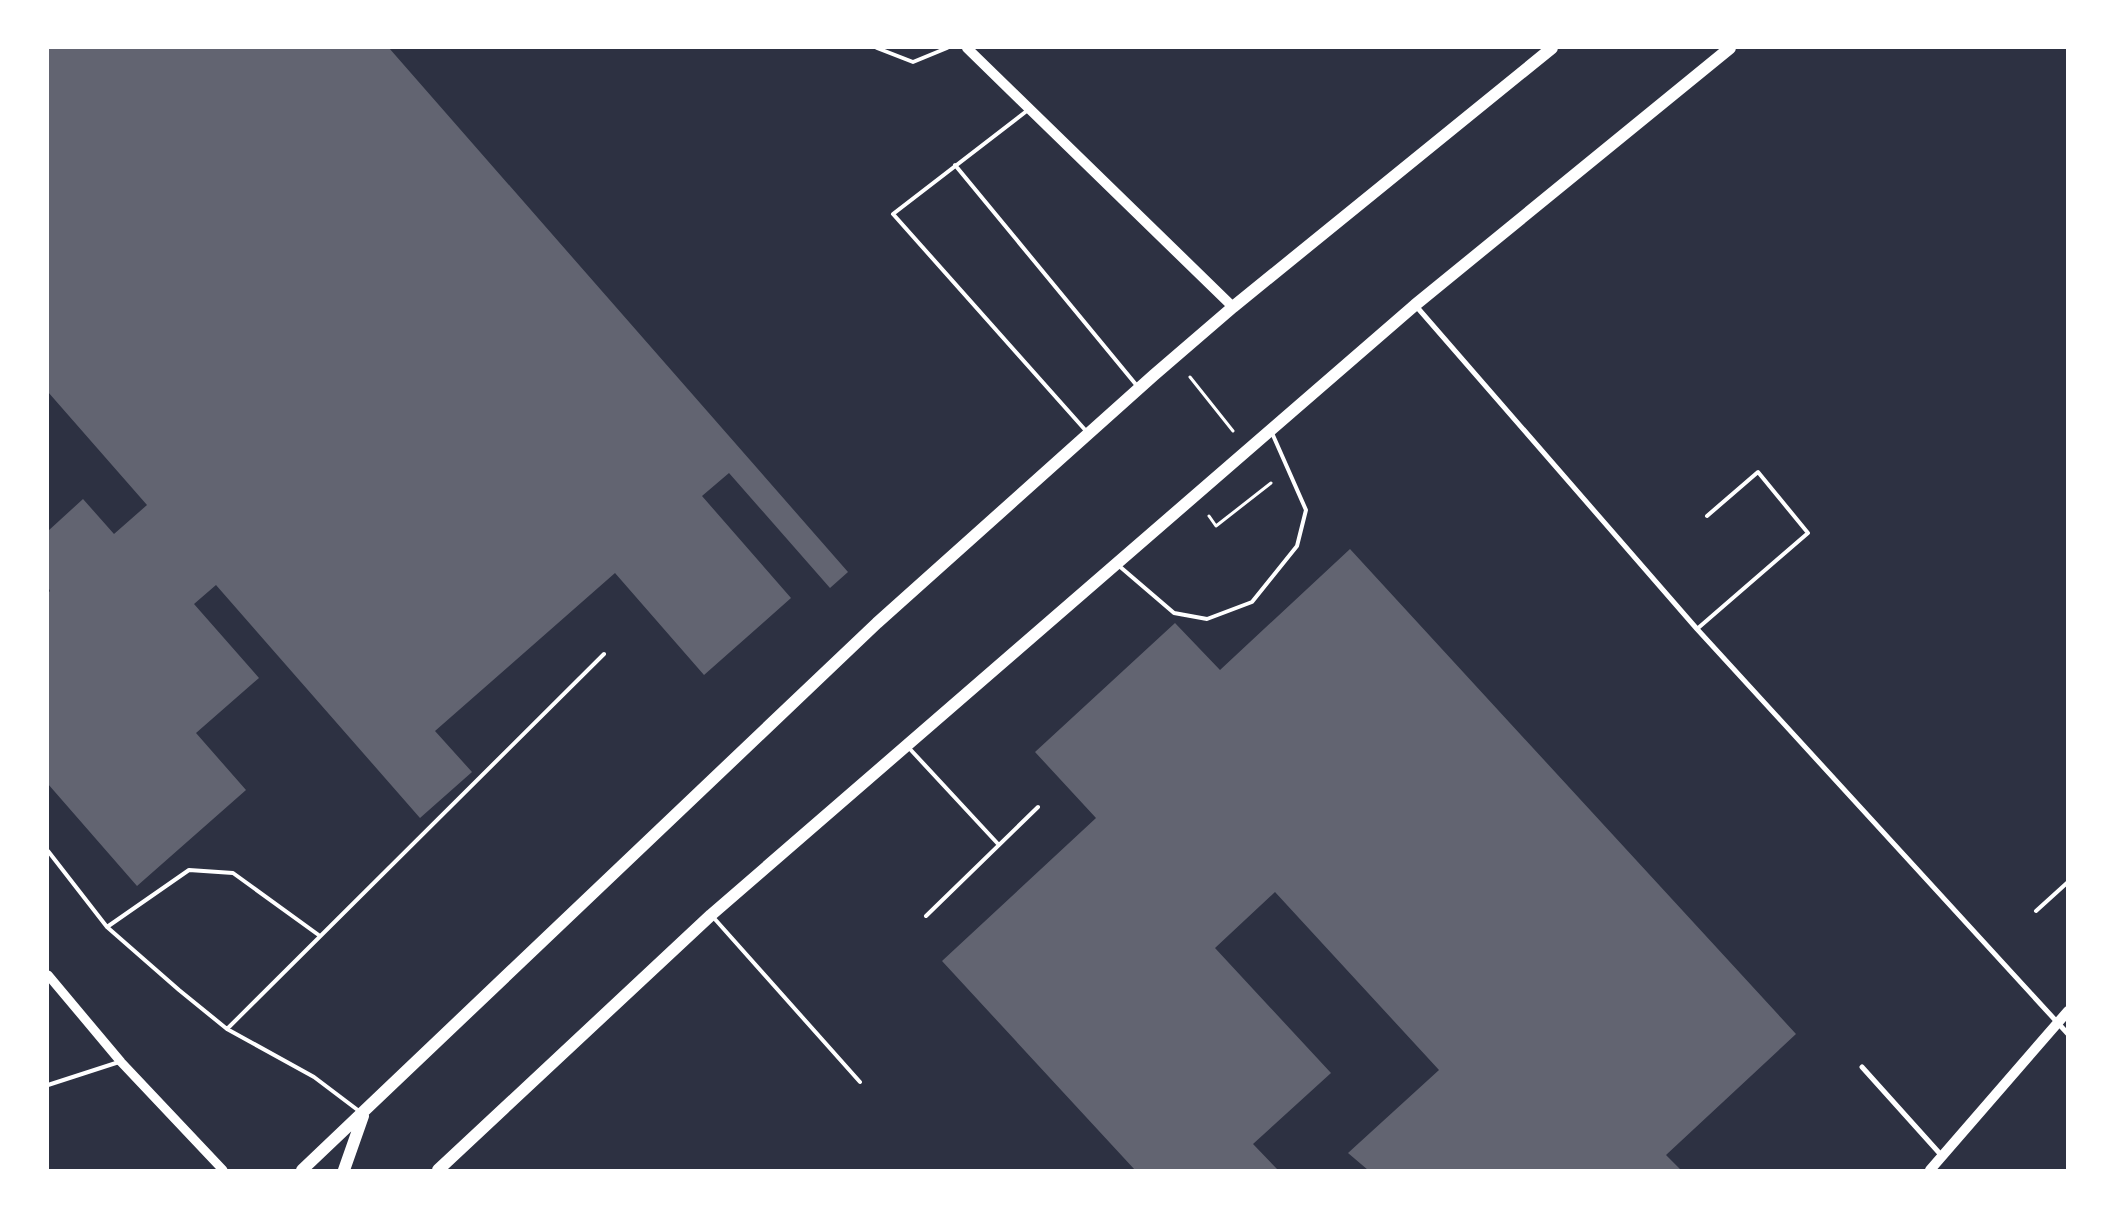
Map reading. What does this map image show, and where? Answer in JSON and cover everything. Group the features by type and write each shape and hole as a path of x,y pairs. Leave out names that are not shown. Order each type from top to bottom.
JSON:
{"main road":[{"path":"967,48 1233,307"},
{"path":"302,1170 364,1114 877,623 1139,388 1233,307 1552,48"},
{"path":"438,1170 711,915 1415,305 1730,48"},
{"path":"1930,1170 2068,1011"},
{"path":"344,1170 364,1114"}],"street":[{"path":"1415,305 1697,629 2068,1034"},
{"path":"48,975 121,1062 223,1170"},
{"path":"1862,1067 1942,1156"}],"lane":[{"path":"877,48 913,62 947,48"},
{"path":"1029,108 1007,128 955,165 892,214 1089,434"},
{"path":"955,165 1139,388"},
{"path":"1116,564 1174,613 1207,619 1252,602 1297,546 1306,510 1271,431"},
{"path":"1697,629 1808,533 1758,472 1706,516"},
{"path":"227,1029 604,654"},
{"path":"906,746 999,845"},
{"path":"926,916 1038,808"},
{"path":"48,850 107,927 179,990 227,1029 314,1077 364,1114"},
{"path":"107,927 189,870 233,873 320,936"},
{"path":"2036,911 2068,882"},
{"path":"711,915 860,1082"},
{"path":"48,1085 121,1062"}],"path":[{"path":"1188,374 1236,436"},
{"path":"1216,526 1272,482 1266,474"}],"building":[{"path":"48,48 389,48 848,572 830,588 729,473 702,496 791,598 704,675 615,573 435,731 472,772 420,818 216,585 194,604 259,678 196,733 246,790 137,886 48,784 48,593 50,591 48,587 48,531 83,499 114,534 147,505 48,392"},
{"path":"1350,549 1796,1034 1666,1155 1681,1170 1368,1170 1348,1153 1439,1070 1275,892 1215,948 1331,1073 1253,1144 1278,1170 1135,1170 942,961 1096,818 1035,752 1175,623 1220,670"}]}
